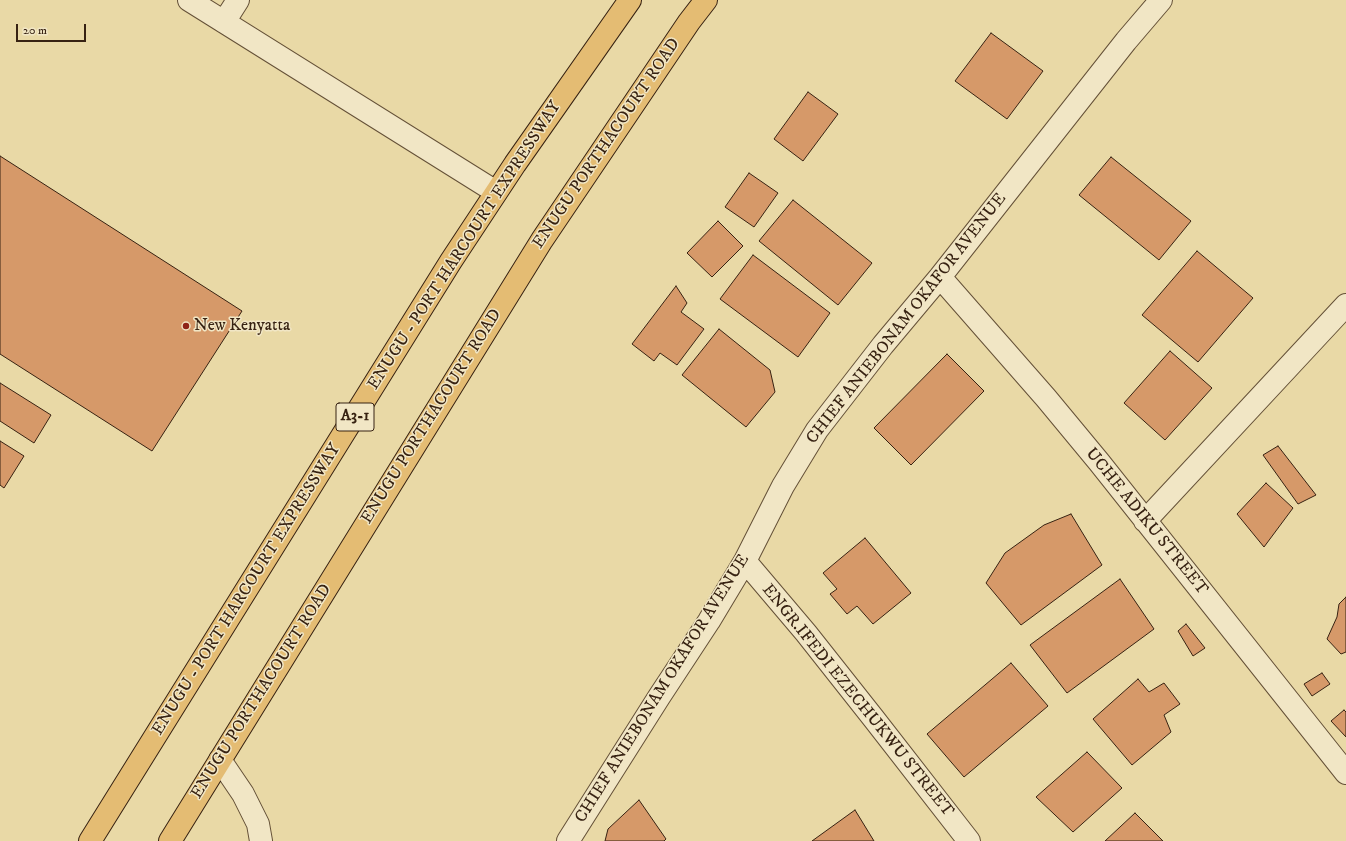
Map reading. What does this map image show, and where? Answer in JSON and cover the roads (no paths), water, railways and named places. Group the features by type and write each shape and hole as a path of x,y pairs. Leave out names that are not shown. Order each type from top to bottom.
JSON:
{"highway":[{"name":"ENUGU - PORT HARCOURT EXPRESSWAY","path":"90,841 447,268 496,192 630,0"},
{"name":"ENUGU PORTHACOURT ROAD","path":"170,841 542,240 689,22 706,0"}],"street":[{"path":"189,0 496,192"},
{"path":"224,22 238,0"},
{"name":"CHIEF ANIEBONAM OKAFOR AVENUE","path":"568,841 709,621 745,561 783,486 817,430 1126,41 1161,0"},
{"name":"UCHE ADIKU STREET","path":"940,277 1046,398 1099,462 1346,773"},
{"path":"1145,521 1346,305"},
{"name":"ENGR.IFEDI EZECHUKWU STREET","path":"745,561 850,688 969,841"},
{"path":"220,760 243,794 258,824 261,841"}],"place":[{"name":"New Kenyatta","path":"186,326"}]}
